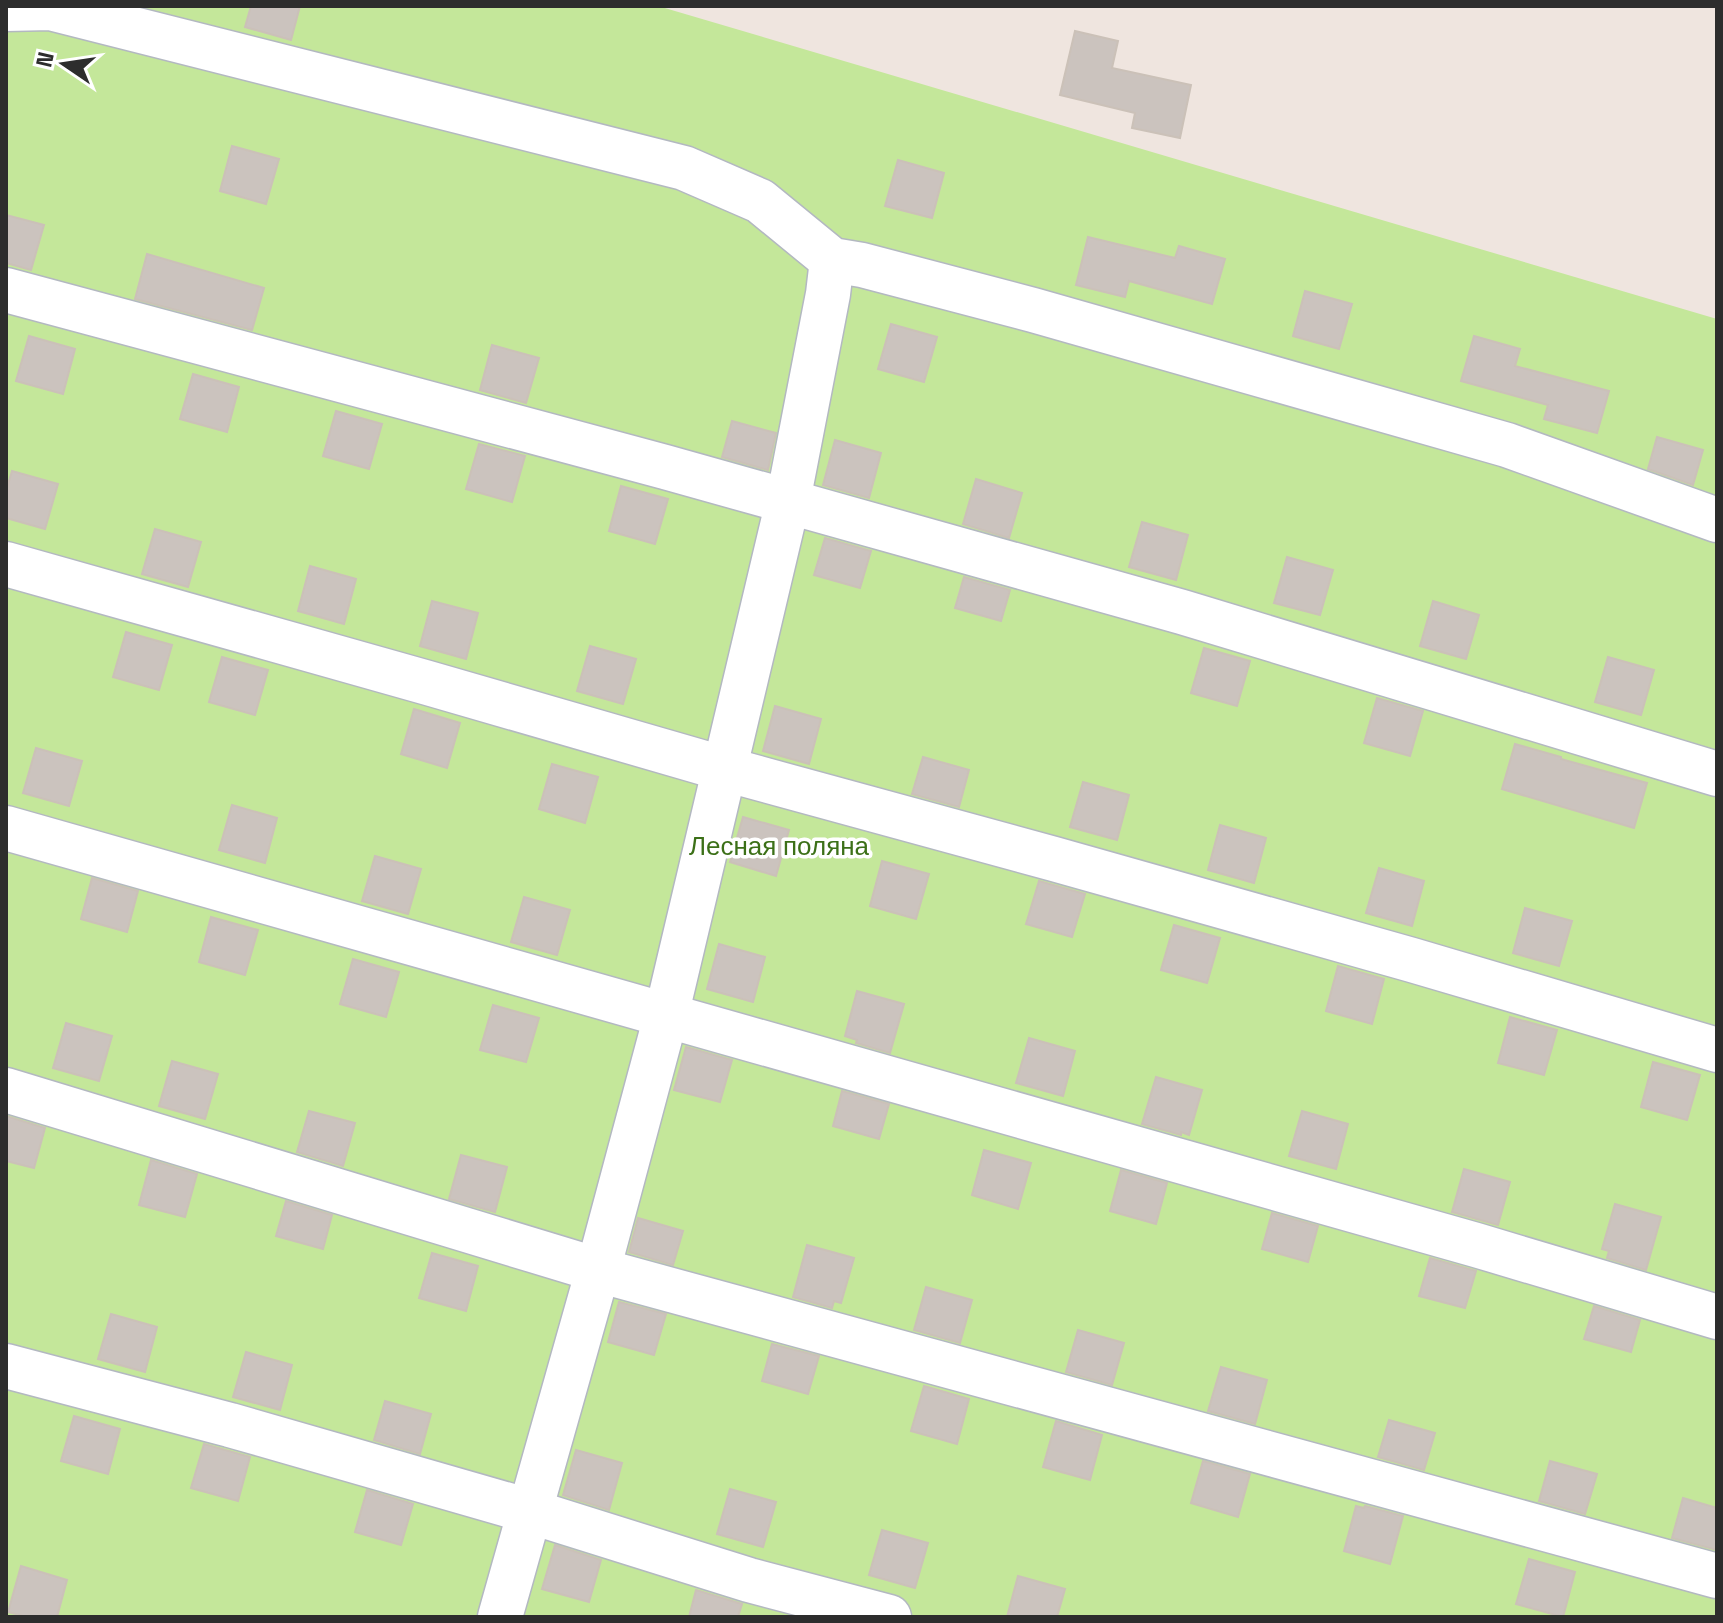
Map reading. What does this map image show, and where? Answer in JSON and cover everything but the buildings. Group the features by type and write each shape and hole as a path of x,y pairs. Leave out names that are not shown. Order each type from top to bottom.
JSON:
{"street":[{"path":"6,9 50,8 684,168 760,201 832,260 1049,314 1507,445 1717,520"},
{"path":"500,1617 666,1016 788,501 832,260"},
{"path":"6,290 635,458 1182,612 1717,774"},
{"path":"6,564 1322,935 1717,1050"},
{"path":"6,828 1476,1245 1717,1317"},
{"path":"6,1090 598,1270 1717,1576"},
{"path":"6,1366 230,1425 529,1511 749,1580 889,1617"}],"green space":[{"name":"Лесная поляна","path":"6,6 658,6 1717,319 1717,1617 6,1617"}]}
